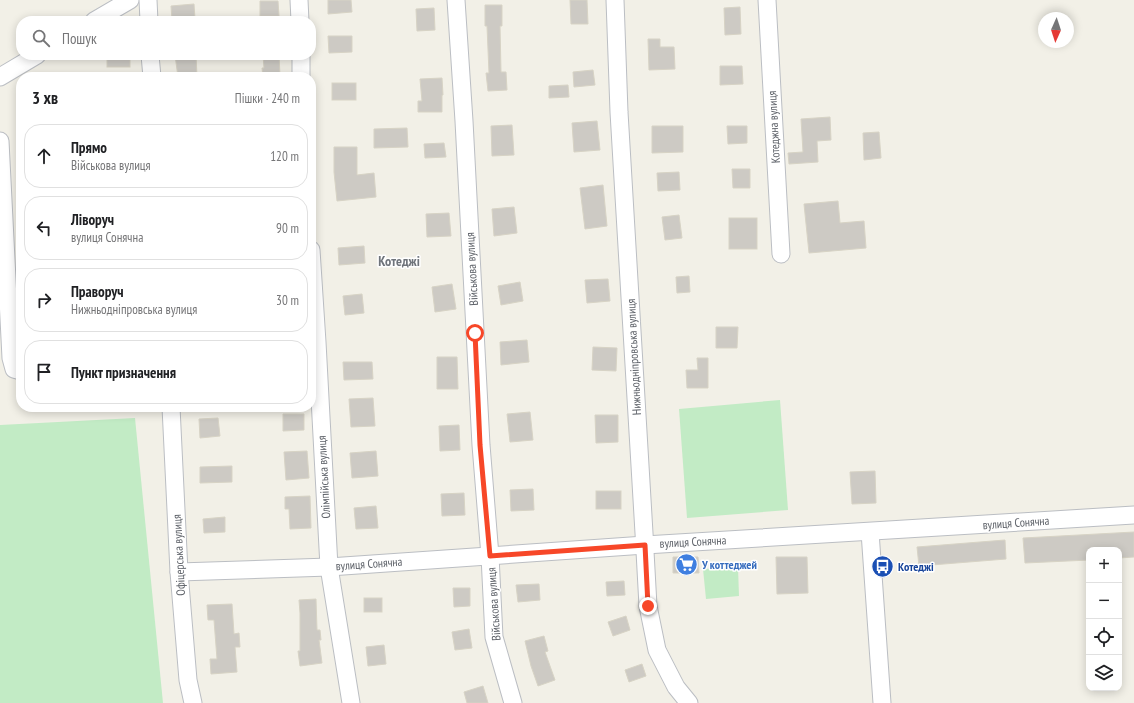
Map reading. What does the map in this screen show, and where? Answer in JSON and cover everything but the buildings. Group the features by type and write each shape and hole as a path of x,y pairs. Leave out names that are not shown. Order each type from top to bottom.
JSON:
{"street":[{"path":"103,16 130,0"},
{"path":"148,0 149,16"},
{"path":"299,0 300,16"},
{"name":"Військова вулиця","path":"456,0 464,121 480,445 490,556 494,637 513,703"},
{"name":"Нижньодніпровська вулиця","path":"614,0 648,606 657,650 676,687 689,703"},
{"name":"Котеджна вулиця","path":"767,0 782,254"},
{"path":"0,77 29,60"},
{"path":"150,60 152,72"},
{"path":"301,60 301,72"},
{"path":"0,141 11,358 14,369 16,370"},
{"name":"Олімпійська вулиця","path":"316,327 329,567 351,703"},
{"name":"Офіцерська вулиця","path":"171,412 180,572 188,680 193,703"},
{"name":"вулиця Сонячна","path":"180,572 329,567 645,545 1134,515"},
{"path":"870,532 882,703"}],"green space":[{"path":"780,400 788,510 687,518 679,409"},
{"path":"135,418 163,703 0,703 0,425"},
{"path":"738,567 739,596 706,599 703,569"}],"place":[{"name":"У коттеджей","path":"686,565"},
{"name":"Котеджі","path":"882,567"}],"district":[{"name":"Котеджі","path":"399,261"}],"route":[{"path":"475,333 480,445 490,556 645,545 648,606"}]}
